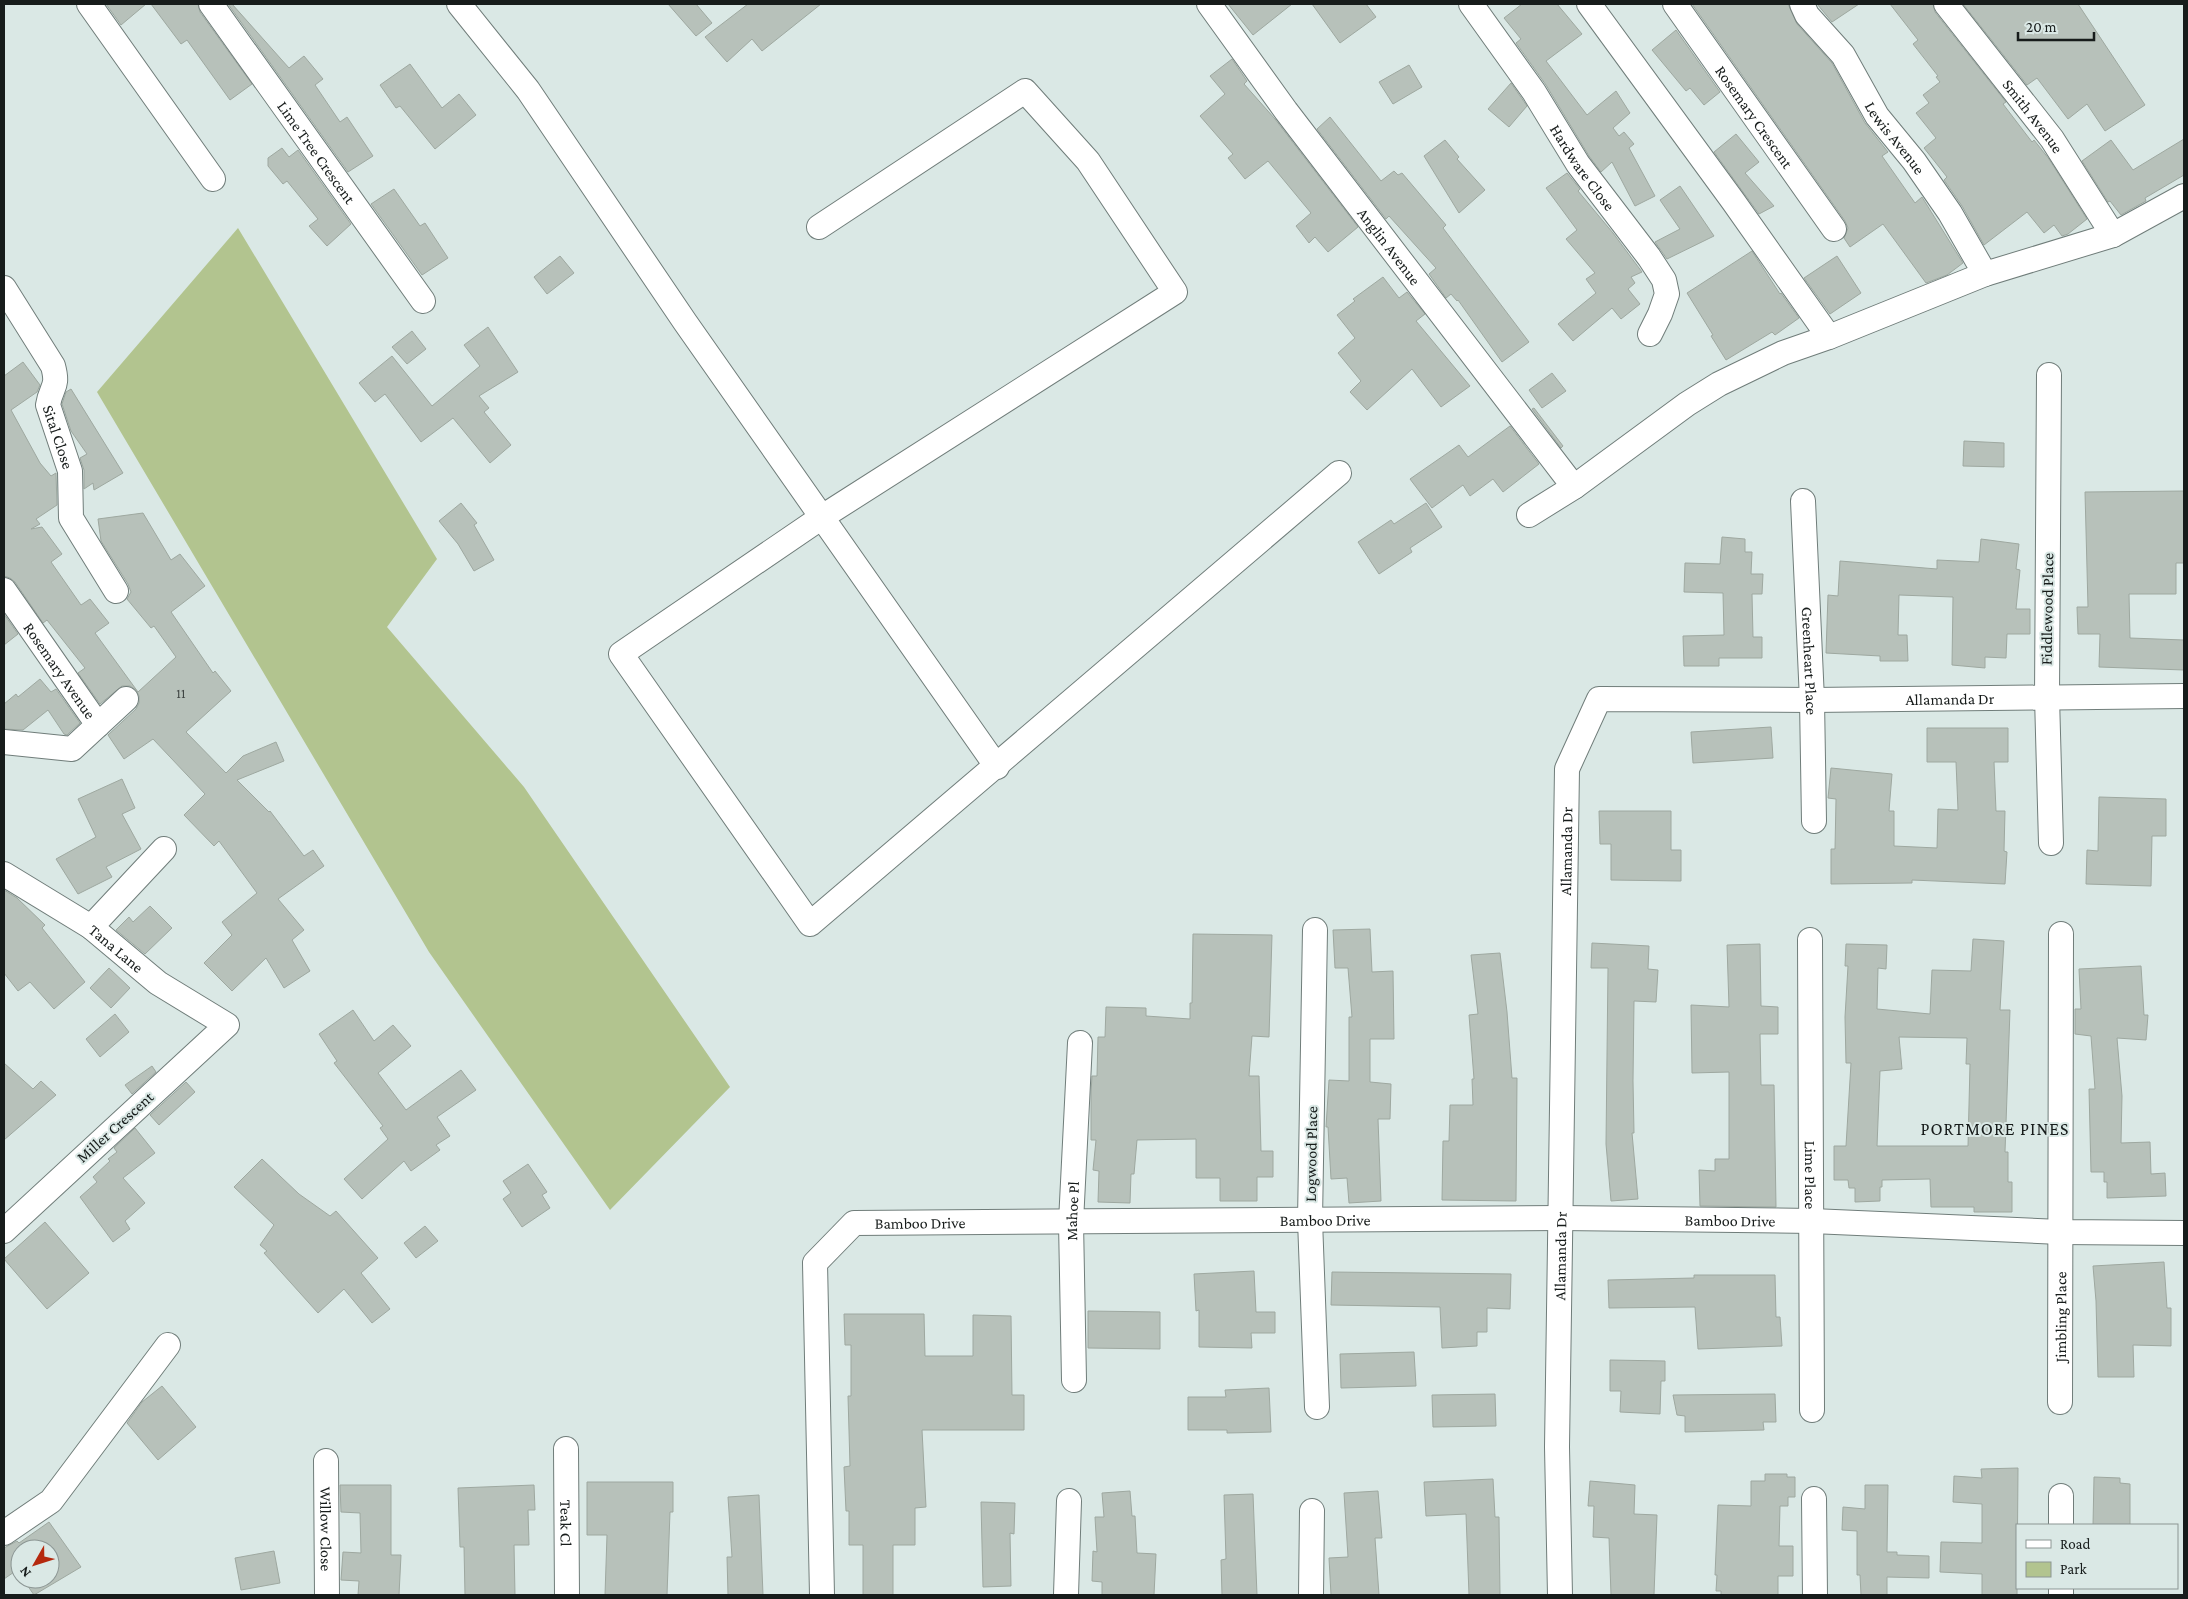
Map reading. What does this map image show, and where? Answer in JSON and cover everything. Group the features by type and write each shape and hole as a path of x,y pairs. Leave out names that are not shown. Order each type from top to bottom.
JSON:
{"street":[{"path":"88,4 213,179"},
{"name":"Lime Tree Crescent","path":"211,4 423,301"},
{"path":"459,4 528,90 685,322 997,767"},
{"name":"Anglin Avenue","path":"1209,4 1286,111 1574,487"},
{"name":"Hardware Close","path":"1470,4 1534,92 1578,164 1649,257 1664,280 1667,294 1650,334"},
{"path":"1589,4 1733,200 1829,336"},
{"name":"Rosemary Crescent","path":"1675,4 1834,229"},
{"name":"Lewis Avenue","path":"1802,4 1807,14 1843,55 1876,116 1914,161 1945,206 1985,274"},
{"name":"Smith Avenue","path":"1946,4 2052,139 2113,235"},
{"path":"819,227 1025,91 1088,161 1175,292 822,517 621,654 810,924 997,767 1339,473"},
{"path":"1529,515 1574,487 1687,404 1719,384 1783,353 1985,274 2113,235 2184,196"},
{"name":"Sital Close","path":"4,288 53,366 56,387 49,396 48,405 70,471 70,518 116,591"},
{"name":"Fiddlewood Place","path":"2049,375 2047,697 2052,843"},
{"name":"Greenheart Place","path":"1803,501 1812,700 1814,821"},
{"name":"Rosemary Avenue","path":"4,590 98,725"},
{"name":"Allamanda Dr","path":"1560,1595 1558,1447 1567,770 1599,699 1812,700 2184,696"},
{"path":"4,742 72,749 126,699"},
{"path":"91,926 164,849"},
{"name":"Tana Lane","path":"4,874 91,926 158,983 227,1025"},
{"name":"Logwood Place","path":"1315,930 1310,1220 1317,1407"},
{"name":"Jimbling Place","path":"2060,1402 2061,934"},
{"name":"Lime Place","path":"1810,940 1812,1410"},
{"name":"Miller Crescent","path":"4,1231 227,1025"},
{"name":"Mahoe Pl","path":"1074,1380 1071,1222 1080,1043"},
{"name":"Bamboo Drive","path":"822,1595 815,1263 854,1222 1561,1218 1812,1221 2060,1232 2184,1233"},
{"path":"4,1533 50,1501 168,1345"},
{"name":"Teak Cl","path":"566,1449 566,1595"},
{"name":"Willow Close","path":"326,1461 327,1595"},
{"path":"2061,1496 2061,1524"},
{"path":"1814,1499 1815,1595"},
{"path":"1066,1595 1069,1501"},
{"path":"1310,1595 1312,1511"}],"green space":[{"path":"238,228 437,559 387,627 524,787 730,1087 610,1210 429,952 97,392"}],"building":[{"path":"106,4 146,4 121,25"},
{"path":"151,4 198,4 200,12 252,84 230,100 187,40 181,44"},
{"path":"228,4 232,4 289,68 304,56 323,79 315,85 340,122 347,117 373,156 348,172"},
{"path":"668,4 696,4 712,23 696,36"},
{"path":"748,4 821,4 762,51 752,39 727,62 705,37"},
{"path":"1228,4 1292,4 1253,35"},
{"path":"1312,4 1366,4 1376,17 1340,43"},
{"path":"1522,4 1557,4 1582,34 1546,61 1587,115 1616,91 1630,113 1613,128 1619,136 1624,132 1634,144 1629,148 1655,196 1635,206 1612,162 1601,172 1589,156 1546,85 1516,43 1521,39 1504,18"},
{"path":"1692,4 1788,4 1797,24 1832,63 1865,123 1888,152 1882,156 1915,203 1922,197 1963,263 1947,275 1926,283 1883,224 1850,247 1844,238 1848,228 1845,221"},
{"path":"1817,4 1859,4 1832,22"},
{"path":"1890,4 1933,4 1935,12 2006,102 2003,104 2032,142 2034,140 2049,159 2087,219 2068,234 2062,236 2054,225 2044,233 2027,212 1984,245 1962,206 1944,180 1947,177 1924,148 1936,138 1916,113 1929,103 1923,95 1940,82 1936,77 1938,76 1913,44 1918,40"},
{"path":"1963,4 2078,4 2145,105 2105,131 2087,104 2068,119 2037,78 2027,85"},
{"path":"1676,30 1720,92 1704,105 1690,88 1686,91 1652,50"},
{"path":"1232,59 1247,81 1244,84 1275,119 1358,227 1328,252 1315,237 1309,243 1296,226 1311,213 1268,161 1245,179 1228,158 1233,154 1200,116 1225,94 1210,76"},
{"path":"410,64 442,108 459,94 476,115 435,149 400,106 396,108 380,85"},
{"path":"1409,65 1422,87 1393,104 1379,82"},
{"path":"1511,83 1527,106 1509,127 1488,109"},
{"path":"1330,117 1381,181 1394,171 1398,175 1402,173 1446,225 1443,228 1529,342 1502,362 1458,300 1451,294 1446,298 1429,274 1436,268 1389,216 1386,219 1317,129"},
{"path":"1736,134 1759,162 1745,173 1774,206 1759,214 1714,152"},
{"path":"2184,139 2184,175 2145,198 2146,201 2121,215 2110,201 2108,202 2082,161 2111,140 2133,170"},
{"path":"1445,140 1459,157 1457,159 1485,190 1459,213 1424,156"},
{"path":"282,148 289,157 298,150 351,224 327,246 309,226 318,219 287,181 283,184 268,166 268,158"},
{"path":"1567,173 1580,189 1578,191 1642,272 1631,277 1635,283 1628,289 1640,304 1621,319 1612,308 1573,341 1558,324 1596,293 1586,279 1595,273 1566,239 1577,230 1546,188"},
{"path":"1680,186 1714,236 1667,259 1655,242 1680,229 1660,200"},
{"path":"394,189 420,226 425,223 448,258 422,275 371,204"},
{"path":"1752,251 1780,294 1799,318 1775,335 1772,332 1726,360 1687,293"},
{"path":"560,256 574,273 547,294 534,277"},
{"path":"1837,256 1861,293 1830,314 1804,278"},
{"path":"1383,277 1399,298 1407,292 1425,314 1416,321 1470,386 1441,407 1412,369 1367,410 1350,392 1361,381 1338,353 1355,338 1337,315 1355,301 1353,299"},
{"path":"488,327 518,372 479,396 489,408 484,412 511,445 490,463 453,418 421,442 385,394 375,402 359,383 392,356 432,406 480,366 464,345"},
{"path":"412,331 426,349 407,364 392,347"},
{"path":"23,362 40,385 37,392 11,410 40,463 51,476 56,473 57,505 36,519 40,524 31,529 42,527 62,554 51,562 81,605 90,599 109,623 95,633 138,692 176,657 154,626 151,628 127,599 131,592 128,584 101,541 98,519 143,513 171,560 180,554 205,586 171,612 213,673 215,671 231,691 186,732 226,773 243,756 276,742 284,761 237,780 270,811 304,856 313,850 324,866 278,899 304,930 292,940 310,971 284,988 266,958 232,991 204,963 232,935 222,922 257,893 219,841 214,846 184,815 205,794 153,739 124,759 108,735 136,709 139,703 139,696 136,690 130,686 122,686 100,704 78,673 85,668 47,620 43,623 15,582 4,576 4,376"},
{"path":"1552,373 1566,391 1542,408 1529,390"},
{"path":"71,389 123,473 94,490 93,483 84,489 84,470 80,458 87,454 71,431 62,404 66,392"},
{"path":"1534,408 1563,446 1561,448 1532,409"},
{"path":"1510,426 1539,464 1503,492 1493,479 1470,496 1463,485 1432,508 1410,479 1459,445 1468,457"},
{"path":"1964,441 2004,443 2004,467 1963,466"},
{"path":"2184,491 2184,563 2176,563 2176,594 2129,594 2130,638 2184,640 2184,670 2099,667 2100,634 2078,634 2077,607 2088,607 2085,492"},
{"path":"461,503 477,523 474,525 494,560 474,571 458,544 439,521"},
{"path":"1426,503 1442,527 1410,548 1412,552 1379,574 1358,542 1391,520 1394,524"},
{"path":"1722,537 1745,539 1745,552 1752,552 1751,574 1763,574 1762,594 1752,594 1753,637 1762,637 1762,658 1719,658 1719,666 1684,666 1683,636 1724,635 1723,593 1684,592 1685,563 1720,564"},
{"path":"1981,539 2019,544 2016,569 2020,570 2016,609 2030,609 2030,634 2007,634 2006,658 1985,657 1985,668 1952,665 1953,597 1899,595 1898,635 1907,635 1908,661 1880,661 1880,656 1826,653 1828,595 1838,596 1840,561 1937,569 1937,560 1979,562"},
{"path":"4,614 18,634 4,645"},
{"path":"40,679 51,692 56,689 80,723 67,735 64,734 48,710 23,730 4,729 4,704 16,694 18,697"},
{"path":"1771,727 1773,758 1693,763 1691,732"},
{"path":"1927,728 2008,728 2008,762 1994,762 1996,811 2005,811 2004,851 2007,852 2005,884 1912,880 1912,883 1831,884 1831,849 1835,849 1836,799 1828,798 1831,768 1892,774 1889,811 1894,811 1894,846 1937,848 1938,809 1958,810 1956,762 1927,762"},
{"path":"122,779 135,808 122,814 141,849 106,867 112,877 78,894 56,859 96,837 78,799"},
{"path":"2099,797 2166,799 2166,836 2152,836 2151,886 2086,884 2087,850 2098,851"},
{"path":"1599,811 1671,811 1671,850 1681,850 1681,881 1611,880 1611,844 1600,844"},
{"path":"4,890 17,898 45,925 42,928 85,982 54,1009 30,982 18,991 4,973"},
{"path":"150,906 172,928 145,954 116,930 129,917 133,922"},
{"path":"1370,929 1372,972 1393,971 1394,1039 1370,1039 1370,1082 1391,1084 1390,1119 1378,1119 1381,1201 1349,1203 1347,1178 1331,1179 1328,1127 1326,1127 1329,1080 1349,1081 1349,1017 1352,1017 1348,968 1335,968 1333,930"},
{"path":"1193,934 1272,935 1269,1037 1252,1036 1249,1076 1259,1076 1261,1151 1273,1151 1273,1177 1257,1177 1257,1201 1220,1201 1220,1178 1196,1178 1196,1139 1137,1140 1134,1174 1131,1174 1130,1203 1098,1202 1099,1171 1093,1170 1096,1140 1091,1140 1091,1093 1092,1076 1097,1076 1098,1037 1105,1037 1106,1007 1146,1008 1146,1016 1190,1019"},
{"path":"1973,939 2004,941 2000,1010 2010,1010 2005,1152 2008,1152 2008,1182 2012,1182 2012,1212 1974,1212 1974,1207 1931,1207 1930,1179 1882,1180 1880,1201 1855,1202 1855,1188 1849,1188 1848,1180 1834,1180 1834,1146 1846,1146 1851,1063 1846,1063 1845,1017 1848,966 1845,966 1846,944 1887,945 1886,969 1878,968 1877,1009 1930,1014 1932,970 1971,971","holes":["1899,1037 1967,1038 1966,1064 1970,1064 1968,1146 1877,1146 1880,1071 1902,1069"]},
{"path":"1592,943 1649,946 1648,969 1658,970 1656,1002 1634,1001 1634,1133 1632,1133 1638,1199 1611,1201 1606,1144 1608,968 1591,968"},
{"path":"1760,944 1761,1006 1778,1007 1778,1034 1760,1034 1761,1085 1774,1085 1776,1207 1700,1206 1699,1170 1715,1171 1715,1159 1729,1159 1729,1072 1692,1073 1691,1005 1729,1007 1727,945"},
{"path":"1500,953 1512,1078 1517,1078 1516,1201 1442,1200 1443,1141 1449,1141 1450,1105 1473,1105 1472,1079 1474,1079 1469,1015 1478,1014 1471,955"},
{"path":"2141,966 2144,1015 2148,1015 2146,1040 2117,1038 2122,1096 2121,1143 2150,1142 2151,1174 2165,1173 2166,1196 2107,1198 2107,1182 2104,1182 2104,1172 2091,1172 2089,1089 2095,1089 2091,1036 2075,1034 2075,1009 2081,1009 2079,969"},
{"path":"109,968 130,988 111,1008 90,988"},
{"path":"353,1010 374,1041 393,1025 411,1046 378,1073 406,1110 461,1070 476,1090 437,1117 450,1136 436,1145 440,1150 411,1171 404,1161 362,1199 344,1179 388,1139 380,1128 383,1126 334,1063 337,1061 319,1034"},
{"path":"115,1014 129,1032 100,1057 86,1039"},
{"path":"4,1063 33,1089 41,1081 56,1095 4,1140"},
{"path":"152,1066 156,1072 132,1094 125,1085"},
{"path":"186,1082 195,1092 159,1125 150,1115"},
{"path":"135,1128 155,1153 123,1178 145,1203 125,1221 130,1229 113,1242 80,1197 97,1182 93,1177 110,1161 108,1159 117,1152 114,1148"},
{"path":"262,1159 299,1194 330,1216 336,1211 378,1258 361,1273 390,1309 372,1323 344,1289 318,1313 264,1253 267,1251 260,1245 274,1225 234,1187"},
{"path":"528,1164 547,1192 542,1195 550,1208 522,1227 503,1199 511,1193 503,1181"},
{"path":"45,1222 89,1273 47,1309 4,1259"},
{"path":"425,1226 438,1241 416,1258 404,1243"},
{"path":"2164,1262 2167,1308 2171,1308 2171,1346 2133,1345 2134,1377 2098,1377 2093,1266"},
{"path":"1254,1271 1256,1312 1275,1312 1275,1333 1251,1333 1252,1348 1199,1347 1199,1310 1196,1311 1194,1274"},
{"path":"1332,1272 1511,1274 1510,1309 1487,1308 1487,1332 1477,1332 1477,1346 1442,1348 1440,1307 1331,1305"},
{"path":"1694,1275 1775,1275 1776,1317 1780,1317 1782,1346 1698,1349 1695,1307 1609,1308 1608,1280 1694,1278"},
{"path":"1088,1311 1160,1312 1160,1349 1088,1348"},
{"path":"844,1314 924,1314 925,1356 973,1356 973,1315 1011,1316 1012,1395 1024,1395 1024,1430 922,1430 926,1507 915,1508 915,1545 893,1545 893,1595 863,1595 863,1545 849,1545 849,1511 846,1511 844,1467 850,1466 848,1396 851,1396 851,1345 845,1345"},
{"path":"1414,1352 1416,1386 1341,1388 1340,1354"},
{"path":"1610,1360 1665,1361 1665,1381 1661,1381 1660,1414 1620,1412 1621,1391 1610,1391"},
{"path":"162,1386 196,1427 158,1460 127,1423 142,1402"},
{"path":"1269,1388 1271,1432 1227,1433 1227,1430 1188,1430 1188,1397 1226,1397 1225,1390"},
{"path":"1495,1394 1496,1426 1433,1427 1432,1395"},
{"path":"1775,1394 1776,1422 1763,1422 1764,1430 1685,1432 1685,1416 1677,1415 1673,1395"},
{"path":"2018,1468 2018,1524 2016,1524 2017,1595 1982,1595 1982,1574 1940,1572 1941,1542 1982,1543 1982,1504 1953,1502 1954,1476 1982,1478 1981,1469"},
{"path":"1765,1474 1787,1474 1787,1477 1795,1477 1795,1497 1788,1497 1788,1506 1780,1506 1779,1546 1793,1546 1793,1576 1778,1576 1778,1595 1721,1595 1721,1591 1716,1591 1717,1575 1715,1575 1718,1505 1751,1506 1751,1481 1765,1481"},
{"path":"2094,1477 2120,1478 2120,1483 2130,1484 2130,1524 2093,1524"},
{"path":"1493,1479 1495,1517 1499,1517 1500,1595 1469,1595 1466,1514 1426,1516 1424,1482"},
{"path":"1590,1481 1635,1485 1634,1514 1657,1515 1654,1595 1611,1595 1609,1538 1593,1537 1594,1506 1588,1506"},
{"path":"587,1482 673,1482 673,1512 670,1512 667,1595 605,1595 607,1535 587,1535"},
{"path":"340,1485 391,1485 391,1555 401,1555 399,1595 358,1595 359,1581 341,1580 343,1552 361,1553 360,1513 341,1512"},
{"path":"534,1485 535,1510 528,1510 529,1545 514,1545 515,1595 465,1595 464,1547 460,1547 458,1488"},
{"path":"1865,1485 1888,1485 1887,1552 1897,1552 1897,1555 1929,1556 1929,1578 1887,1577 1887,1595 1861,1595 1860,1575 1857,1575 1857,1531 1842,1530 1843,1507 1865,1509"},
{"path":"1130,1491 1132,1516 1135,1516 1137,1553 1156,1554 1154,1595 1102,1595 1102,1582 1092,1581 1093,1551 1097,1552 1095,1517 1104,1517 1102,1493"},
{"path":"1378,1491 1382,1538 1375,1538 1379,1595 1331,1595 1329,1558 1348,1557 1344,1493"},
{"path":"1253,1494 1257,1595 1222,1595 1221,1560 1226,1559 1224,1495"},
{"path":"759,1495 763,1595 728,1595 727,1557 732,1557 728,1497"},
{"path":"981,1502 1015,1503 1014,1534 1010,1533 1011,1586 983,1587"},
{"path":"49,1522 81,1567 60,1580 60,1539 25,1539"},
{"path":"10,1545 10,1575 4,1579 4,1548"},
{"path":"274,1551 280,1583 241,1590 235,1558"},
{"path":"30,1589 44,1589 34,1595"}],"district":[{"name":"PORTMORE PINES","path":"1995,1129"}]}
